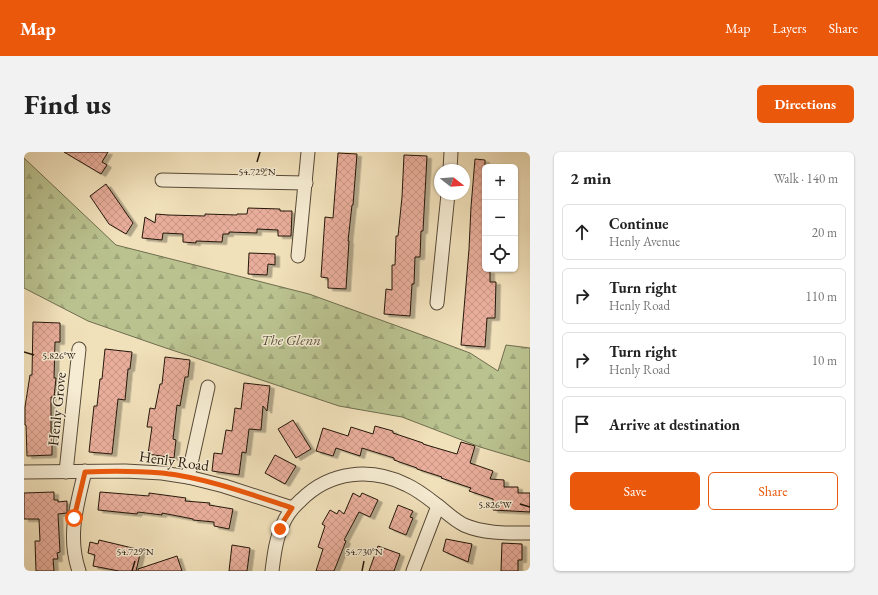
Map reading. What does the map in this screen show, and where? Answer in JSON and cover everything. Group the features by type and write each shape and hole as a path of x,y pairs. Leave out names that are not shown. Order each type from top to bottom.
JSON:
{"street":[{"path":"298,256 308,152"},
{"path":"450,164 451,152"},
{"path":"162,180 306,183"},
{"path":"437,303 447,200"},
{"name":"Henly Grove","path":"66,472 79,349"},
{"path":"188,477 208,387"},
{"name":"Henly Road","path":"24,472 125,471 162,473 188,477 224,486 292,508"},
{"path":"79,571 74,549 73,528 76,506 85,472"},
{"path":"272,571 280,529 292,508 308,493 321,484 336,478 354,474 375,475 407,485 417,490 444,512 458,521 479,530 530,533"},
{"path":"413,571 438,506"}],"green space":[{"name":"The Glenn","path":"24,158 116,245 309,294 470,353 498,371 506,345 530,348 530,462 480,447 402,417 339,406 157,345 88,321 24,288"}],"building":[{"path":"64,152 108,152 102,162 107,165 101,174"},
{"path":"338,153 357,154 353,205 348,241 346,289 328,288 328,278 321,277 325,217 333,218"},
{"path":"404,155 427,156 423,231 421,231 420,257 415,257 414,284 412,284 410,316 384,314 386,289 392,290 392,265 395,265 396,236 398,236 402,197"},
{"path":"475,159 485,160 485,164 482,164 482,272 490,272 490,282 496,282 495,318 487,318 485,347 461,345"},
{"path":"106,184 133,223 126,234 109,224 90,196"},
{"path":"248,208 292,211 291,236 278,236 278,230 257,229 257,233 229,232 229,234 223,234 222,242 183,242 183,234 163,233 162,240 142,238 145,217 155,223 156,214 205,216 205,214 237,215 247,214"},
{"path":"249,253 275,254 275,265 268,264 267,275 248,274"},
{"path":"33,322 60,323 60,342 55,342 54,378 56,378 54,397 51,397 52,455 27,456 25,407 30,375 32,375"},
{"path":"105,349 132,352 130,369 128,369 125,400 118,399 112,454 89,452 94,406 97,406"},
{"path":"165,357 190,360 188,377 185,377 180,406 177,405 173,439 176,440 174,458 148,454 152,427 147,427 150,408 155,409 160,384 162,384"},
{"path":"244,383 270,386 267,411 263,406 261,430 249,429 246,453 242,452 239,475 212,471 214,453 222,454 226,430 232,431 235,408 241,409"},
{"path":"293,420 311,449 296,458 278,429"},
{"path":"375,426 393,431 393,433 423,444 457,454 461,442 475,446 470,463 493,471 490,479 504,480 504,487 518,487 518,493 530,493 530,512 493,510 493,499 469,491 471,488 417,469 394,460 394,458 362,448 360,456 336,448 333,456 316,451 323,428 348,436 351,427 373,434"},
{"path":"275,455 296,466 285,484 265,473"},
{"path":"54,492 54,500 58,500 58,502 67,501 67,513 58,514 60,552 57,553 58,559 53,559 54,571 36,571 35,541 40,541 39,519 24,519 24,493"},
{"path":"100,492 149,496 149,493 186,498 185,501 210,503 209,505 233,509 229,529 214,526 214,522 193,520 162,513 162,515 138,512 137,514 98,510"},
{"path":"353,493 360,497 362,493 378,500 370,517 359,512 344,540 346,541 334,571 316,571 323,549 318,547 325,526 322,524 330,510 337,514 339,510 344,514"},
{"path":"398,505 413,511 410,517 413,518 406,535 389,528"},
{"path":"446,539 472,544 468,562 443,551"},
{"path":"99,540 141,550 136,571 119,571 93,566 95,555 88,553 90,542 98,544"},
{"path":"502,543 522,544 522,560 518,560 518,571 501,571"},
{"path":"232,545 250,548 247,571 229,571"},
{"path":"378,546 400,554 394,571 369,571"},
{"path":"177,556 182,571 138,571 138,569"}],"route":[{"path":"74,518 85,472 125,471 162,473 188,477 224,486 292,508 280,529"}]}
